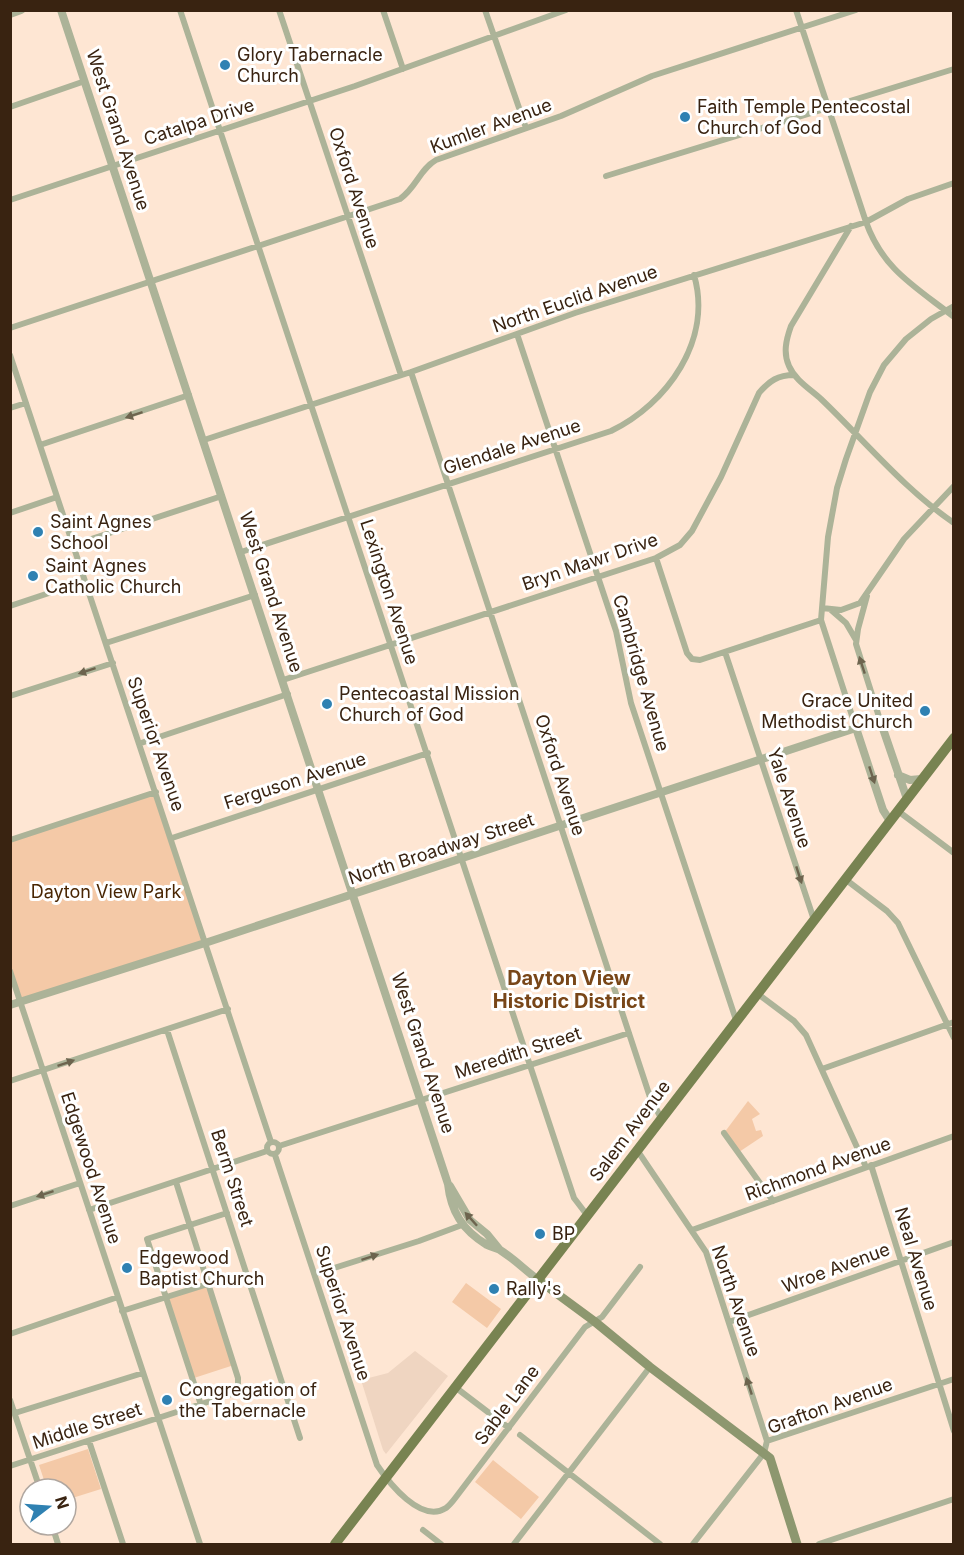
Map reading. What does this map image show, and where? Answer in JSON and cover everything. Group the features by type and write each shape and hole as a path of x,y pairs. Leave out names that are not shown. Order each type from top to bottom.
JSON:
{"main road":[{"name":"Salem Avenue","path":"335,1545 954,738"},
{"name":"West Grand Avenue","path":"537,1279 770,1458 797,1545"}],"street":[{"path":"10,14 21,10"},
{"name":"West Grand Avenue","path":"61,10 320,789 448,1184 450,1199 462,1225 489,1246 500,1250"},
{"name":"Lexington Avenue","path":"180,10 574,1198 587,1215"},
{"name":"Oxford Avenue","path":"279,10 401,375"},
{"path":"383,10 403,69"},
{"path":"485,10 525,128"},
{"name":"Catalpa Drive","path":"10,200 310,101 566,10"},
{"path":"796,10 866,222 879,250 892,267 954,317"},
{"name":"Kumler Avenue","path":"10,328 348,217 406,195 417,183 426,167 433,162 579,109 652,75 856,10"},
{"path":"606,176 954,69"},
{"path":"10,107 85,81"},
{"name":"North Euclid Avenue","path":"204,440 411,372 575,313 866,222 908,199 954,183"},
{"path":"851,226 790,326 785,352 788,365 794,375 933,507 954,523"},
{"name":"Glendale Avenue","path":"241,552 611,431 629,422 654,403 683,364 694,331 698,299 694,275"},
{"path":"890,821 881,802 821,620 825,563 832,511 846,459 870,392 884,365 906,339 945,310 954,306"},
{"name":"Cambridge Avenue","path":"518,334 620,647 631,703 736,1020"},
{"name":"Superior Avenue","path":"10,355 272,1142"},
{"name":"Oxford Avenue","path":"411,372 650,1097 661,1118"},
{"name":"Bryn Mawr Drive","path":"283,680 656,558 674,549 689,535 721,477 759,393 767,383 776,378 794,375"},
{"path":"40,445 189,396"},
{"path":"10,408 26,403"},
{"path":"822,608 831,610 850,608 860,603 892,554 954,486"},
{"path":"10,513 57,496"},
{"path":"73,545 222,496"},
{"path":"656,558 688,655 692,659 698,660 821,620"},
{"path":"10,606 85,581"},
{"path":"106,643 255,595"},
{"path":"856,640 867,595"},
{"path":"831,610 846,623 856,640 906,800"},
{"name":"Yale Avenue","path":"724,652 814,921"},
{"path":"10,696 113,663"},
{"path":"141,743 288,694"},
{"name":"North Broadway Street","path":"10,1005 880,720"},
{"name":"Ferguson Avenue","path":"172,838 428,753"},
{"path":"898,775 910,780 921,779"},
{"path":"10,840 156,792"},
{"path":"881,802 898,811 954,854"},
{"path":"845,879 887,911 898,923 950,1023 954,1038"},
{"name":"Edgewood Avenue","path":"10,971 200,1545"},
{"name":"Neal Avenue","path":"758,994 802,1030 869,1166 954,1431"},
{"path":"10,1081 228,1009"},
{"path":"822,1069 950,1023"},
{"name":"Berm Street","path":"167,1030 300,1438"},
{"name":"Meredith Street","path":"279,1146 629,1033"},
{"path":"724,1132 773,1201"},
{"name":"Richmond Avenue","path":"692,1230 954,1136"},
{"path":"89,1210 267,1151 275,1155 279,1151 279,1146 272,1142 267,1145 267,1151"},
{"name":"North Avenue","path":"637,1150 692,1230 711,1263 767,1441"},
{"name":"Superior Avenue","path":"275,1155 377,1465 386,1478"},
{"path":"122,1311 208,1284 176,1182"},
{"path":"10,1206 80,1183"},
{"name":"West Grand Avenue","path":"448,1184 470,1220 487,1234 500,1250 537,1279"},
{"path":"201,1405 147,1239 227,1213"},
{"path":"315,1274 462,1225"},
{"name":"Wroe Avenue","path":"729,1322 954,1242"},
{"name":"Sable Lane","path":"386,1478 422,1510 444,1509 456,1497 585,1327 602,1317 640,1267"},
{"name":"Middle Street","path":"10,1466 201,1405 229,1395 238,1387 238,1378 208,1284"},
{"path":"10,1334 118,1297"},
{"path":"514,1545 650,1367"},
{"path":"15,1413 143,1373"},
{"name":"Grafton Avenue","path":"693,1545 764,1453 767,1441 954,1379"},
{"path":"455,1387 509,1428"},
{"path":"10,1400 36,1477"},
{"path":"520,1435 660,1545"},
{"path":"89,1441 123,1545"},
{"path":"819,1545 954,1499"},
{"path":"423,1530 441,1545"}],"shaded area":[{"path":"415,1351 448,1376 386,1454 361,1380 388,1373"}],"green space":[{"name":"Dayton View Park","path":"156,792 205,943 20,1002 11,971 10,840"},
{"path":"748,1101 760,1114 752,1119 756,1131 761,1130 763,1136 739,1152 724,1133"},
{"path":"466,1283 501,1309 487,1328 452,1302"},
{"path":"208,1286 234,1365 194,1378 168,1299"},
{"path":"88,1449 101,1489 78,1496 78,1477 43,1477 39,1465"},
{"path":"493,1460 539,1497 521,1519 475,1482"}],"place":[{"name":"Glory Tabernacle Church","path":"225,65"},
{"name":"Faith Temple Pentecostal Church of God","path":"685,117"},
{"name":"Saint Agnes School","path":"38,532"},
{"name":"Saint Agnes Catholic Church","path":"33,576"},
{"name":"Pentecoastal Mission Church of God","path":"327,704"},
{"name":"Grace United Methodist Church","path":"925,711"},
{"name":"BP","path":"540,1234"},
{"name":"Edgewood Baptist Church","path":"127,1268"},
{"name":"Rally's","path":"494,1289"},
{"name":"Congregation of the Tabernacle","path":"167,1400"}],"district":[{"name":"Dayton View Historic District","path":"569,990"}]}
